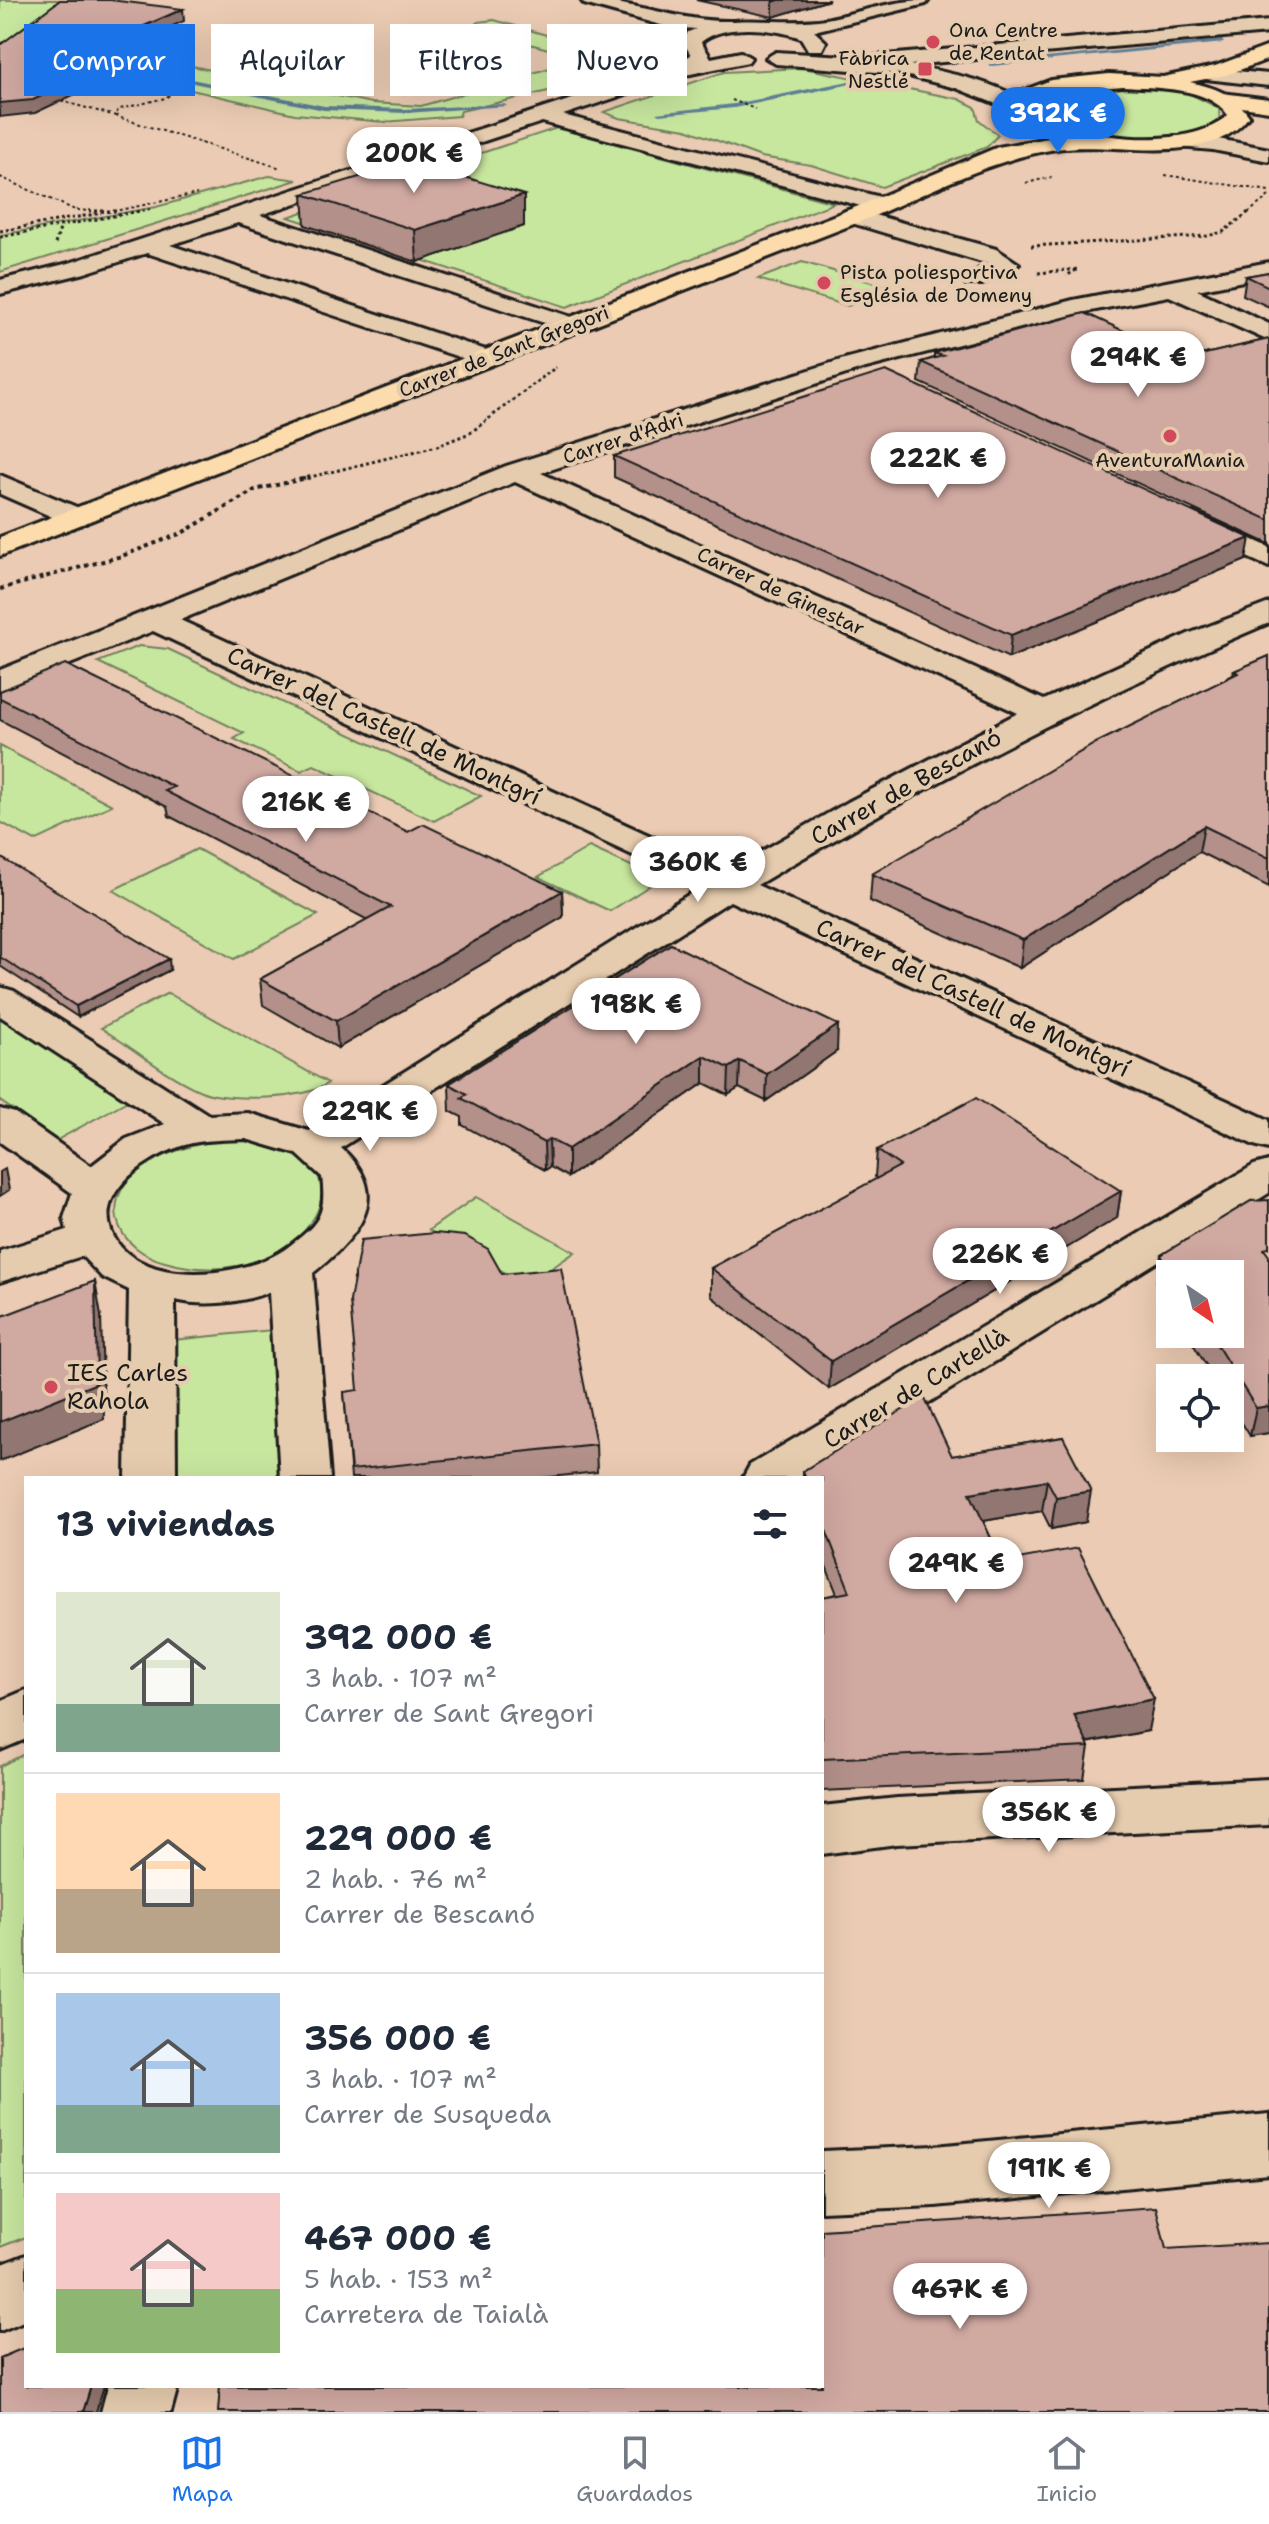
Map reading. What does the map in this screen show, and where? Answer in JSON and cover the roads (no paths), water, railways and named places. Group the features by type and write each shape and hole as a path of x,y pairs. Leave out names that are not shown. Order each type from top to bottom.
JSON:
{"main road":[{"path":"1217,85 1269,52"},
{"path":"1051,86 1098,80 1217,85 1269,105"},
{"path":"1217,85 1237,110 1232,125"},
{"name":"Carrer de Sant Gregori","path":"1006,152 1031,132 1027,95 1051,86"},
{"path":"1027,115 1096,140 1174,142 1269,116"},
{"name":"Carrer de Sant Gregori","path":"0,547 853,216 1006,152 1060,142 1096,140"}],"street":[{"path":"590,0 668,21 730,26 764,25 818,36 854,51 967,84 1027,115"},
{"path":"776,58 861,17 920,0"},
{"path":"854,51 890,24 861,17"},
{"path":"668,21 696,42 741,58"},
{"path":"696,42 730,26"},
{"path":"687,69 741,58 854,51 930,59 1269,27"},
{"path":"948,37 998,52"},
{"path":"687,65 702,57 696,42"},
{"path":"1217,85 1269,80"},
{"path":"967,84 1051,86"},
{"path":"0,287 61,273 603,96"},
{"path":"543,116 880,204"},
{"path":"1232,125 1263,153"},
{"path":"1174,142 1263,153"},
{"path":"237,215 572,325"},
{"path":"853,216 988,254 1007,264 974,279"},
{"path":"147,245 486,358"},
{"name":"Carrer d'Adri","path":"0,682 516,472 853,364 1168,286 1269,269"},
{"path":"1168,286 1269,333"},
{"path":"853,364 889,381"},
{"name":"Carrer de Ginestar","path":"516,472 1044,713"},
{"path":"0,484 76,517"},
{"path":"1173,513 1269,558"},
{"name":"Carrer de Bescanó","path":"316,1145 729,885 894,790 1044,713 1269,612"},
{"name":"Carrer del Castell de Montgrí","path":"153,619 1269,1136"},
{"path":"0,999 200,1128"},
{"path":"0,1122 94,1188"},
{"path":"248,1126 281,1131 316,1145 343,1173 349,1201 339,1228 315,1255 290,1269 247,1284 197,1290 152,1284 120,1271 89,1238 85,1217 94,1188 117,1163 159,1139 200,1128 248,1126"},
{"name":"Carrer de Cartellà","path":"771,1476 1269,1174"},
{"path":"0,1267 89,1238"},
{"path":"290,1269 305,1476"},
{"path":"151,1476 152,1284"},
{"path":"0,1728 24,1713"},
{"path":"824,1830 897,1821 1269,1802"},
{"path":"824,2181 935,2176 1269,2144"},
{"path":"0,2298 24,2288"},
{"path":"136,2412 142,2388"}],"waterway":[{"path":"991,64 1222,42"},
{"path":"195,82 324,108 406,111 504,106"},
{"path":"659,113 734,106 854,82"}],"place":[{"name":"Ona Centre de Rentat","path":"933,42"},
{"name":"Fàbrica Nestlé","path":"925,69"},
{"name":"Pista poliesportiva Església de Domeny","path":"824,283"},
{"name":"AventuraMania","path":"1170,436"},
{"name":"IES Carles Rahola","path":"51,1387"}]}
